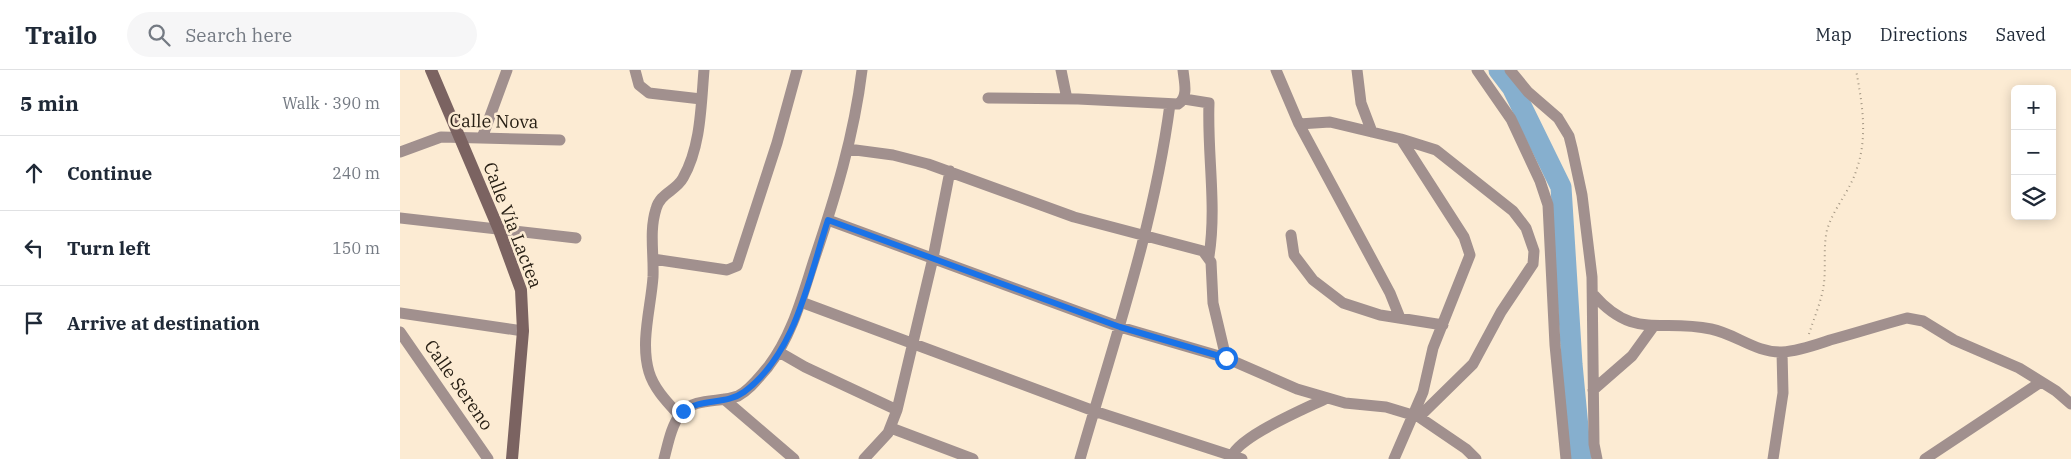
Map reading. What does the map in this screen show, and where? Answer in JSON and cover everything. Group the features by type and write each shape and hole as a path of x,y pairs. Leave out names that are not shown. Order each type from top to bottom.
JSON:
{"street":[{"name":"Calle Vía Lactea","path":"431,70 499,230 521,290 523,331 512,459"},
{"path":"482,138 507,70"},
{"path":"635,70 639,85 649,93 701,98"},
{"path":"679,415 658,389 647,366 646,340 653,260 652,228 655,211 662,197 680,183 686,174 696,138 704,70"},
{"path":"653,260 727,270 737,266 777,143 797,70"},
{"path":"664,459 672,430 679,415 689,407 700,402 724,399 743,393 755,383 779,352 801,302 828,220 848,149 862,70"},
{"path":"1061,70 1067,99"},
{"path":"1183,70 1184,99"},
{"path":"1276,70 1299,124 1390,293 1400,318"},
{"path":"1357,70 1361,102 1372,132"},
{"path":"1477,70 1511,119 1540,181 1548,205 1555,345 1566,459"},
{"path":"1510,70 1528,92 1558,118 1569,136 1582,195 1589,245 1597,459"},
{"path":"988,98 1067,99 1170,104 1178,104 1184,99 1209,103 1208,138 1213,231 1209,256 1213,271 1213,303 1226,358"},
{"path":"1080,459 1146,236 1158,181 1170,104"},
{"path":"1299,124 1330,122 1401,139 1436,150 1513,211 1526,228 1534,251 1533,264 1501,312 1473,364 1416,416"},
{"name":"Calle Nova","path":"400,152 430,140 460,137 560,140"},
{"path":"1394,459 1416,416 1424,392 1433,348 1470,255 1464,236 1401,139"},
{"path":"848,149 893,155 950,172 1074,217 1203,251 1209,256"},
{"path":"864,459 891,428 898,410 934,258 950,172"},
{"path":"400,218 576,238"},
{"path":"828,220 1120,327 1226,358 1290,386 1352,404 1386,407 1416,416 1472,457"},
{"path":"1291,235 1294,255 1313,280 1343,303 1380,315 1442,324"},
{"path":"1592,294 1618,318 1633,324 1653,327 1710,328 1732,335 1766,351 1782,352 1797,350 1907,318 1915,318 1954,340 1997,357 2041,382 2071,404"},
{"path":"801,302 914,342 1094,411 1235,458 1238,447 1258,433 1327,398"},
{"path":"400,313 523,331"},
{"path":"1593,390 1632,356 1653,327"},
{"name":"Calle Sereno","path":"400,332 488,459"},
{"path":"779,352 840,384 898,410"},
{"path":"1773,459 1783,393 1782,352"},
{"path":"1925,459 2041,382"},
{"path":"724,399 794,459"},
{"path":"891,428 973,459"}],"path":[{"path":"1797,350 1809,335 1824,283 1823,253 1828,229 1836,208 1857,169 1862,144 1863,110 1856,70"}],"waterway":[{"path":"1499,70 1512,87 1561,187 1572,364 1581,459"}],"route":[{"path":"683,411 700,402 727,399 743,393 755,383 774,359 792,327 828,220 1120,327 1226,358"}]}
